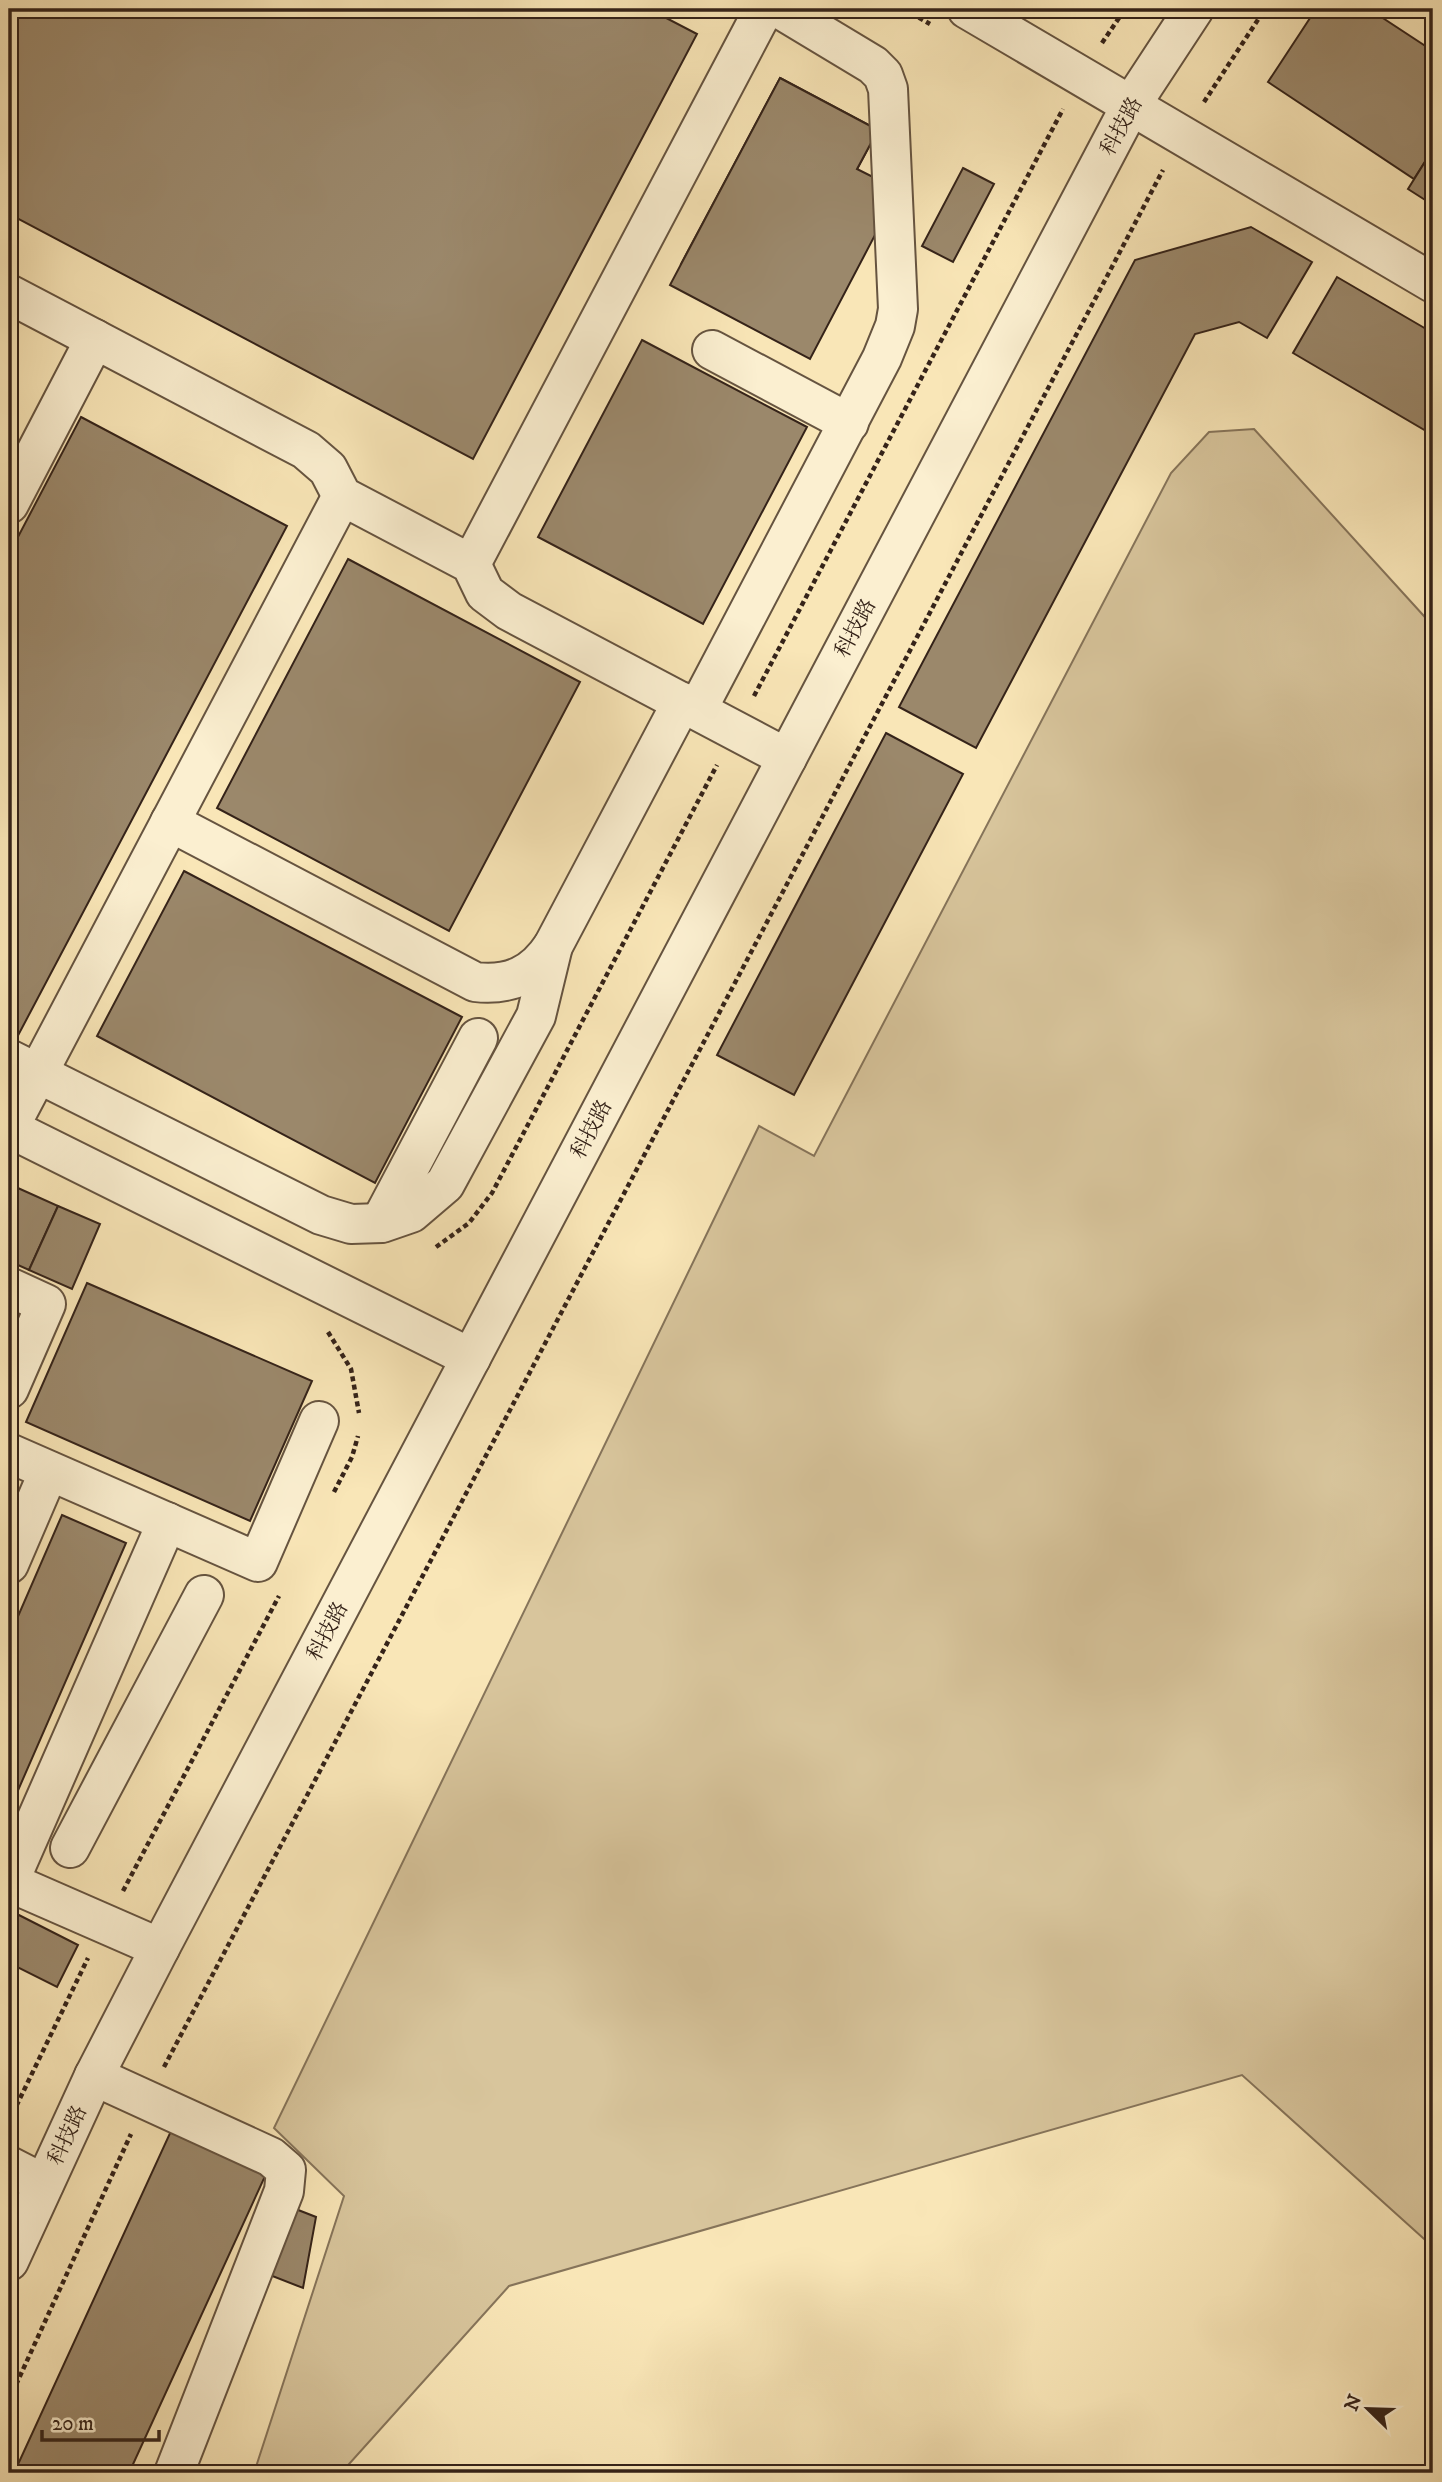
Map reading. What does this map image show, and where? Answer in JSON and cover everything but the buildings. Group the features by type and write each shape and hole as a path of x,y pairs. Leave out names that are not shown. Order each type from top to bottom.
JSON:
{"street":[{"path":"471,564 764,9"},
{"path":"170,822 475,982 494,984 528,973 543,961 849,423 890,343 898,309 888,89 883,75 873,65 780,9"},
{"path":"967,9 1433,283"},
{"name":"科技路","path":"9,2261 94,2076 160,1948 1131,105 1194,9"},
{"path":"9,294 306,450 328,469 342,496 471,564 485,593 509,611 787,758"},
{"path":"9,503 96,339"},
{"path":"712,350 849,423"},
{"path":"342,496 170,822 23,1066 9,1128 471,1358"},
{"path":"23,1066 321,1215 352,1224 380,1223 411,1213 424,1205 455,1170 536,1016 553,946"},
{"path":"380,1223 478,1038"},
{"path":"9,1287 46,1304 9,1389"},
{"path":"9,1453 258,1562 319,1421"},
{"path":"9,1564 49,1471"},
{"path":"160,1948 9,1882 167,1522"},
{"path":"71,1848 204,1595"},
{"path":"80,1721 127,1742"},
{"path":"94,2076 271,2157 286,2170 287,2180 174,2473"},
{"path":"9,2166 44,2184"}],"path":[{"path":"1099,48 1125,9"},
{"path":"1199,108 1265,9"},
{"path":"9,2400 147,2101 1167,163"}],"shaded area":[{"path":"1254,429 1433,626 1433,2247 1242,2075 509,2286 341,2473 254,2473 344,2196 274,2128 759,1126 814,1156 1171,473 1209,432"}]}
